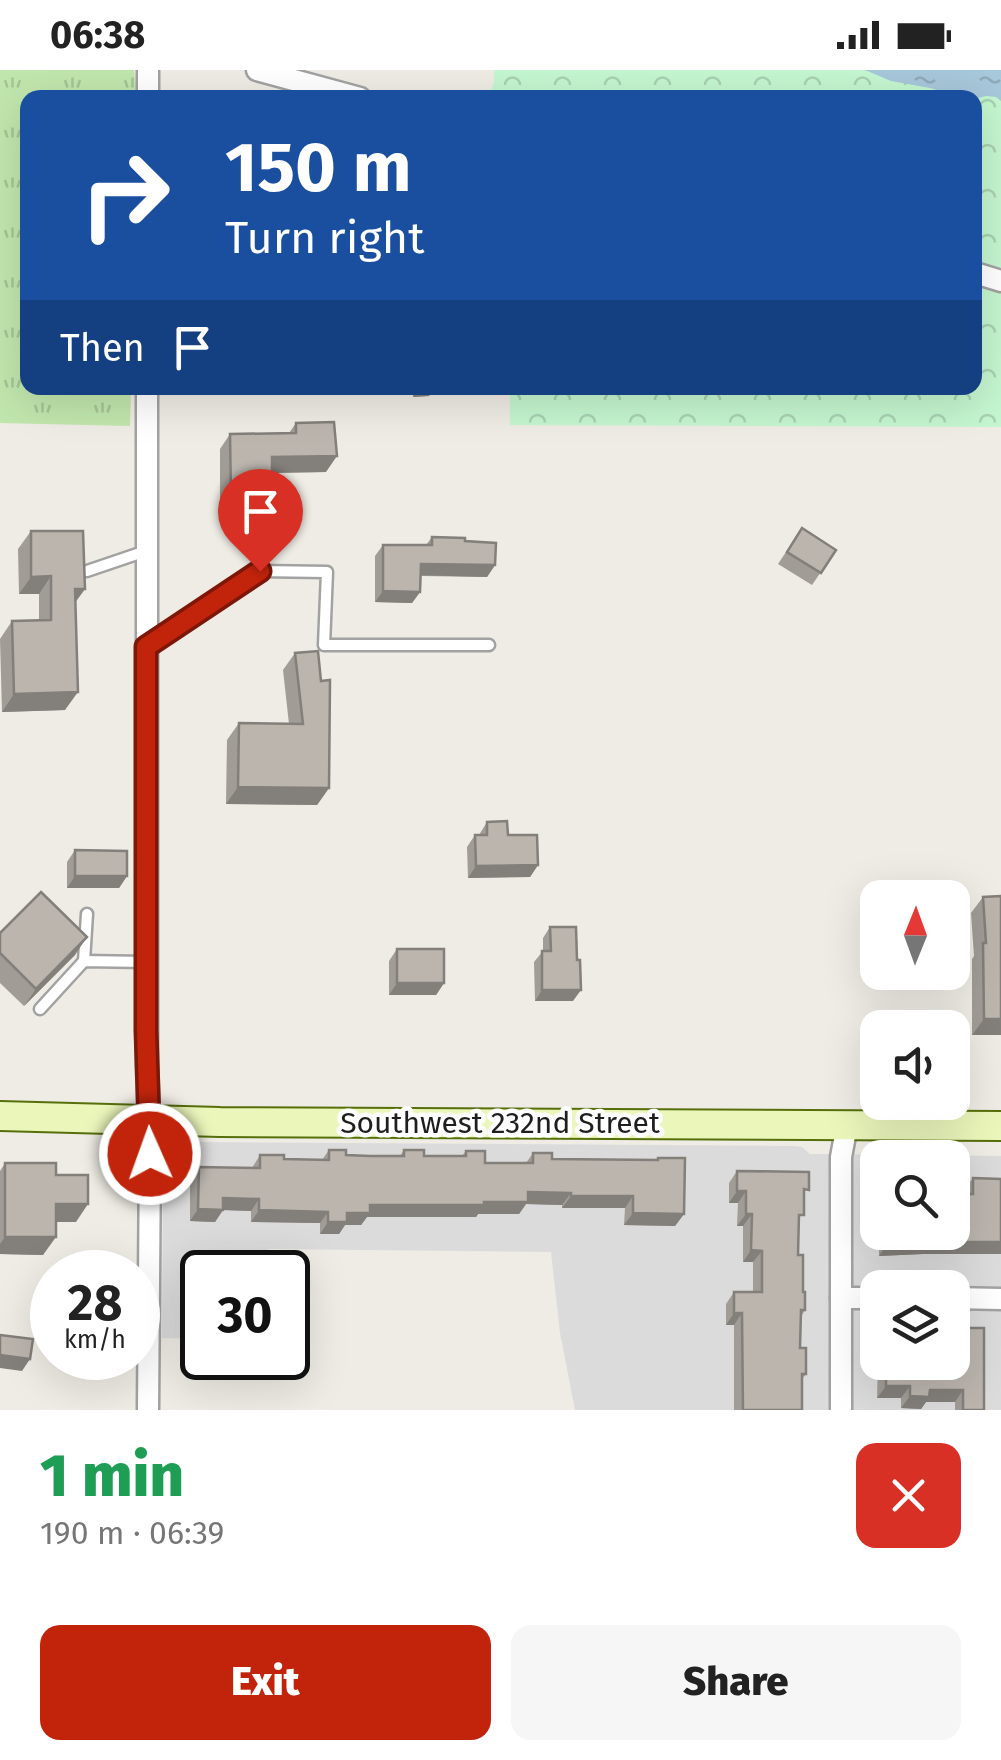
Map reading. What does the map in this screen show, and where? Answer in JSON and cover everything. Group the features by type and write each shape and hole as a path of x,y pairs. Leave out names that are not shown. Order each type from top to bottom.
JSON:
{"street":[{"path":"257,70 325,80"},
{"path":"147,395 148,1410"},
{"name":"Southwest 232nd Street","path":"0,1116 220,1122 1001,1126"},
{"path":"840,1410 841,1157 848,1124"},
{"path":"841,1298 860,1298"},
{"path":"970,1298 1001,1299"}],"lane":[{"path":"88,571 146,551"},
{"path":"146,647 260,571 327,572 324,645 489,645"},
{"path":"40,1010 84,961 86,914"},
{"path":"84,961 146,962"}],"shaded area":[{"path":"198,1142 795,1146 810,1154 860,1155 860,1250 970,1250 970,1156 1001,1156 1001,1410 575,1410 560,1333 551,1252 180,1250 180,1338 162,1338 163,1175"}],"green space":[{"path":"0,70 134,70 136,90 20,90 20,395 131,395 130,426 0,423"},
{"path":"494,70 1001,70 1001,427 510,425 510,395 982,395 982,90 491,90"}],"water":[{"path":"865,70 1001,70 1001,101 982,97 982,90 937,90 891,81"}],"building":[{"path":"334,422 337,456 272,457 272,494 231,495 230,434 296,433 296,423"},
{"path":"802,528 836,550 821,573 787,552"},
{"path":"31,531 83,531 85,589 75,589 78,692 14,694 12,621 51,620 51,576 31,577"},
{"path":"432,537 496,543 495,565 421,564 420,592 383,591 383,545 432,545"},
{"path":"318,651 321,681 330,680 329,788 238,787 239,723 303,724 295,653"},
{"path":"507,821 508,835 537,835 538,865 476,866 475,835 487,835 487,822"},
{"path":"75,850 127,851 127,876 75,876"},
{"path":"41,892 87,937 36,989 0,953 0,933"},
{"path":"1001,896 1001,1019 984,1019 983,897"},
{"path":"550,927 576,927 581,990 542,990 542,951 551,951"},
{"path":"397,949 444,949 444,983 397,983"},
{"path":"329,1150 370,1156 404,1156 404,1150 424,1150 424,1156 466,1156 466,1151 485,1151 485,1163 533,1163 533,1153 552,1153 552,1159 685,1158 684,1214 633,1213 633,1196 528,1192 528,1202 370,1205 370,1213 347,1213 347,1222 328,1222 328,1212 259,1210 259,1199 223,1198 223,1210 198,1209 199,1167 260,1168 260,1155 329,1160"},
{"path":"5,1163 56,1163 56,1175 88,1175 88,1204 56,1204 56,1237 5,1237"},
{"path":"737,1171 809,1172 809,1190 804,1189 804,1215 799,1215 798,1255 803,1255 805,1292 800,1348 806,1348 802,1410 743,1410 742,1313 734,1313 734,1292 762,1292 762,1251 751,1250 752,1214 746,1214 746,1191 737,1191"},
{"path":"973,1178 1001,1179 1001,1242 970,1242"},
{"path":"970,1328 984,1328 984,1410 963,1410 963,1390 930,1390 929,1397 910,1396 910,1386 886,1386 886,1380 970,1380"},
{"path":"0,1335 30,1339 30,1359 0,1355"}],"route":[{"path":"150,1154 146,1030 146,647 260,571"}]}
